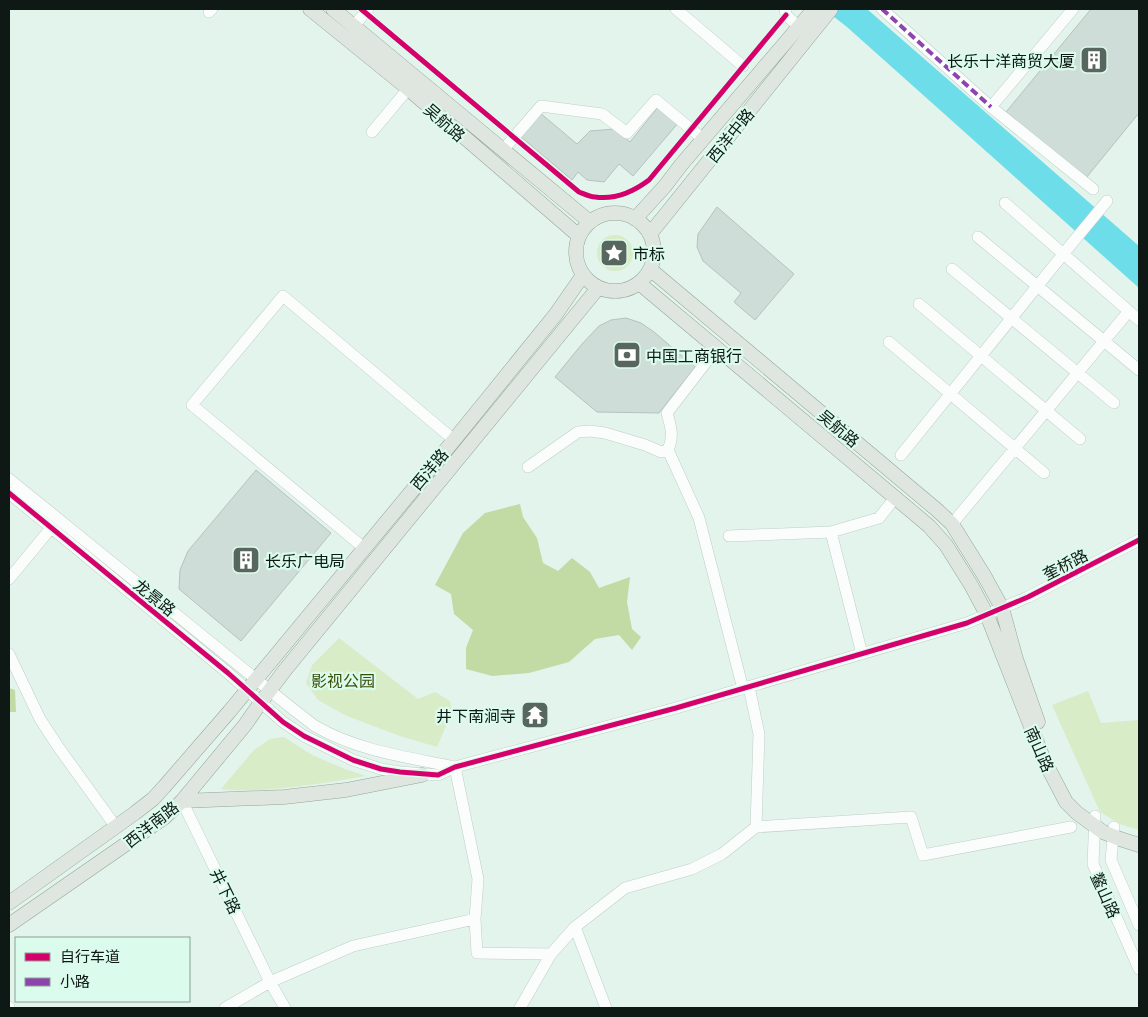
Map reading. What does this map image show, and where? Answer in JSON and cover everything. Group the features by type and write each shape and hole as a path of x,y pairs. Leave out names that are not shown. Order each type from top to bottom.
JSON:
{"main road":[{"name":"吴航路","path":"310,9 408,89 579,236"},
{"name":"吴航路","path":"333,9 590,222"},
{"path":"804,31 814,9"},
{"path":"804,31 831,9"},
{"name":"西洋中路","path":"636,219 703,139 804,31"},
{"name":"西洋中路","path":"650,234 804,31"},
{"path":"681,165 695,177"},
{"path":"524,190 535,177"},
{"path":"612,213 624,214 636,219 642,223 650,234 654,249 654,260 650,270 639,284 630,289 619,292 598,288 583,275 578,266 576,246 579,236 590,222 600,216 612,213"},
{"name":"吴航路","path":"650,270 952,524 1002,608"},
{"name":"西洋路","path":"271,660 454,440 556,314 583,275"},
{"name":"吴航路","path":"639,284 929,526 946,545 971,585 986,615"},
{"name":"西洋路","path":"285,670 598,288"},
{"path":"676,314 688,301"},
{"path":"556,314 567,324"},
{"name":"南山路","path":"1002,608 1016,659 1051,758 1070,793 1094,821"},
{"name":"南山路","path":"986,615 1044,760 1066,802 1076,813 1139,845"},
{"name":"西洋南路","path":"9,903 153,799 271,660"},
{"name":"西洋南路","path":"9,925 156,824 182,800 245,725 285,670"},
{"path":"182,800 284,797 338,791 422,775"},
{"name":"南山路","path":"1114,832 1139,836"}],"street":[{"path":"354,26 368,9"},
{"path":"676,9 743,66"},
{"path":"785,9 786,15 804,31"},
{"path":"882,9 991,107 1093,189"},
{"path":"991,107 1073,9"},
{"path":"372,132 408,89"},
{"path":"503,150 541,106 602,114 626,134 656,100 703,139"},
{"path":"901,455 1107,202"},
{"path":"1005,203 1139,320"},
{"path":"978,237 1139,370"},
{"path":"952,269 1114,403"},
{"path":"364,548 192,405 283,296 454,440"},
{"path":"919,304 1080,439"},
{"path":"952,524 1129,310"},
{"path":"889,342 1044,473"},
{"path":"528,467 578,432 606,433 661,452 668,450 672,442 671,426 667,413 717,348"},
{"path":"668,450 699,518 760,734 756,827"},
{"path":"9,479 251,684 270,691 314,725 334,735 383,753 455,767 478,879 474,920 477,952 551,954"},
{"name":"龙景路","path":"9,493 221,667 251,684 261,702 283,722 304,736 353,760 381,768 438,776 455,767 746,688"},
{"path":"729,536 831,532 879,518 895,498"},
{"path":"9,579 51,528"},
{"path":"831,532 862,654"},
{"name":"奎桥路","path":"746,688 967,623 1028,598 1139,540"},
{"path":"9,654 40,719 116,827"},
{"name":"井下路","path":"182,800 270,982 285,1008"},
{"path":"520,1008 551,954 575,927 625,888 692,869 722,854 756,827 911,817 923,855 1071,827"},
{"name":"鳌山路","path":"1094,821 1093,864 1139,969"},
{"name":"鳌山路","path":"1114,832 1111,860 1139,924"},
{"path":"225,1008 270,982 353,946 474,920"},
{"path":"575,927 606,1008"}],"green space":[{"path":"615,235 622,236 628,240 632,246 632,260 628,266 622,270 615,271 608,270 602,266 598,260 597,253 598,246 602,240 608,236"},
{"path":"520,504 523,517 537,538 543,563 558,571 572,558 590,572 599,588 630,577 627,602 632,629 641,637 632,650 619,635 595,639 569,662 529,673 492,676 466,669 466,648 473,630 454,614 451,594 435,585 463,533 485,513"},
{"name":"影视公园","path":"339,638 418,699 435,692 450,701 452,712 437,747 400,736 347,716 318,700 306,683 312,665"},
{"path":"9,688 15,690 16,712 9,712"},
{"path":"1088,691 1101,723 1139,720 1139,830 1120,824 1100,812 1052,705"},
{"path":"284,737 312,755 366,776 273,789 221,789 254,750 270,739"}],"water":[{"path":"824,9 867,9 1139,246 1139,288 847,27"}],"building":[{"name":"长乐十洋商贸大厦","path":"1091,9 1139,9 1139,113 1086,178 1006,112"},
{"path":"659,106 679,122 633,176 619,164 604,182 587,180 578,172 572,180 520,136 539,112 577,144 590,131 614,129 630,142"},
{"path":"717,207 794,274 755,320 734,302 741,293 703,261 697,247 698,234"},
{"name":"中国工商银行","path":"626,318 641,323 654,332 695,367 659,413 597,412 555,377 599,326 611,320"},
{"name":"长乐广电局","path":"256,470 331,533 241,641 179,589 180,570 188,551"}],"marked path":[{"path":"882,9 991,107"}],"cycle path":[{"path":"361,9 579,192 602,198 624,194 649,180 786,15"},
{"path":"9,493 228,673 283,722 304,736 353,760 381,769 438,775 455,767 676,708 967,623 1028,597 1139,540"}],"place":[{"name":"长乐十洋商贸大厦","path":"1094,60"},
{"name":"市标","path":"614,253"},
{"name":"中国工商银行","path":"627,355"},
{"name":"长乐广电局","path":"246,560"},
{"name":"井下南涧寺","path":"535,715"}]}
